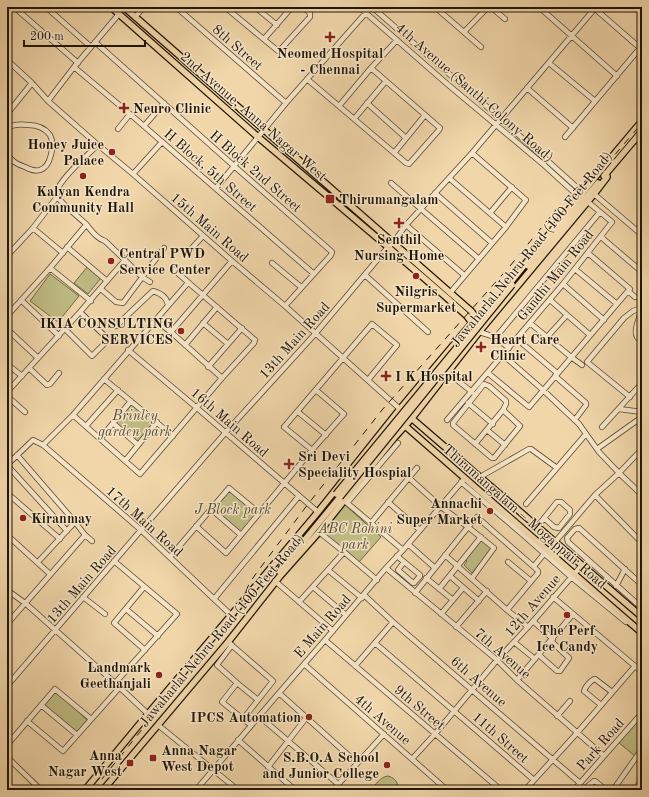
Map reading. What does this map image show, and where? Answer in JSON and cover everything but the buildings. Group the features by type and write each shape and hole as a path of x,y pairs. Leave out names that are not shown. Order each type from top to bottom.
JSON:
{"main road":[{"name":"2nd Avenue, Anna Nagar West","path":"111,7 258,137 450,293 471,312 482,329"},
{"name":"2nd Avenue, Anna Nagar West","path":"124,7 264,130 467,316 472,323 482,329"},
{"name":"Jawaharlal Nehru Road (100 Feet Road)","path":"579,193 596,172 600,171 642,121"},
{"name":"Jawaharlal Nehru Road (100 Feet Road)","path":"103,790 230,644 280,576 319,532 342,499 412,418 511,293 588,202 607,178 606,173 642,132"},
{"path":"280,576 281,569 342,499 600,171"},
{"path":"511,284 606,173"},
{"path":"503,286 511,293"},
{"name":"Jawaharlal Nehru Road (100 Feet Road)","path":"85,790 318,512 400,408 476,318"},
{"name":"Thirumangalam – Mogappair Road","path":"400,408 642,617"},
{"name":"Thirumangalam – Mogappair Road","path":"394,416 463,480 546,553 642,633"},
{"path":"374,441 385,450"},
{"path":"269,569 278,564 342,499"}],"street":[{"name":"H Block, 5th Street","path":"14,7 130,114 314,274"},
{"path":"46,7 91,46"},
{"path":"135,17 144,7"},
{"name":"8th Street","path":"176,7 286,103"},
{"path":"225,7 279,51 310,18 310,13 303,7"},
{"path":"255,7 276,25"},
{"path":"264,40 292,7"},
{"name":"4th Avenue (Santhi Colony Road)","path":"359,7 496,125 579,193"},
{"path":"216,188 286,103 371,7"},
{"name":"4th Avenue (Santhi Colony Road)","path":"371,7 501,119 579,193"},
{"path":"435,7 481,47"},
{"path":"464,32 488,7"},
{"path":"491,7 506,19"},
{"path":"539,7 617,76"},
{"path":"566,138 640,48 595,8"},
{"name":"13th Main Road","path":"7,686 226,432 315,334 406,225 472,153 595,8"},
{"path":"48,101 91,46 119,14"},
{"path":"339,106 397,40"},
{"name":"H Block 2nd Street","path":"95,42 330,249 332,252 331,255 314,274"},
{"name":"15th Main Road","path":"7,60 32,83 48,101 285,306 400,408"},
{"path":"549,63 595,101"},
{"path":"307,79 408,164 425,147 440,128 371,68"},
{"path":"354,119 386,81"},
{"path":"7,114 32,83"},
{"path":"527,88 573,128"},
{"path":"144,126 164,103"},
{"path":"367,104 406,138"},
{"path":"118,129 130,114"},
{"path":"394,153 425,115"},
{"path":"7,128 16,124 32,125 45,130 50,135 52,142 52,154 47,165 42,170 38,171 17,164 11,159 7,152"},
{"path":"133,174 162,142"},
{"path":"7,256 33,228 57,197 60,184 98,145"},
{"path":"450,293 506,227 526,200 472,153"},
{"path":"449,178 506,227"},
{"path":"391,183 479,258"},
{"path":"490,213 512,187"},
{"path":"435,193 492,242"},
{"path":"594,194 642,235"},
{"path":"57,197 86,224 94,234 101,240 105,241 142,277 150,282"},
{"name":"Gandhi Main Road","path":"447,420 467,402 472,392 588,254 612,222 588,202"},
{"path":"496,337 600,212"},
{"path":"7,316 50,268 86,224"},
{"path":"406,225 464,275"},
{"path":"638,231 642,225"},
{"path":"33,228 63,252"},
{"path":"191,249 203,236"},
{"path":"601,237 642,272"},
{"path":"68,247 107,281"},
{"path":"101,288 116,302 123,303 164,248"},
{"path":"588,254 635,297"},
{"path":"7,392 91,301 125,260"},
{"path":"171,332 232,261"},
{"path":"272,263 301,287"},
{"path":"50,268 91,301"},
{"path":"73,415 140,474 254,342 254,338 173,269"},
{"path":"575,269 617,304"},
{"path":"285,306 314,274"},
{"path":"365,275 428,332"},
{"path":"67,531 7,465 33,440 43,445 73,415 128,350 189,283"},
{"path":"563,284 604,320"},
{"path":"488,373 528,407 629,290"},
{"path":"116,326 153,291 160,293 167,301 168,306"},
{"path":"21,300 59,336"},
{"path":"550,300 590,335"},
{"path":"185,344 217,307"},
{"path":"630,396 587,362 624,318 633,310 642,309 635,333 642,341"},
{"path":"65,329 92,356 106,342 108,339 80,312"},
{"path":"547,337 566,315"},
{"path":"155,320 185,344 208,367 222,378"},
{"path":"203,323 228,344"},
{"path":"530,323 582,365"},
{"path":"312,450 284,427 372,324 397,345 368,380"},
{"path":"208,367 242,328"},
{"path":"7,329 38,358"},
{"path":"482,329 496,337 509,348"},
{"path":"517,339 586,403 577,416"},
{"name":"16th Main Road","path":"128,350 318,512"},
{"path":"503,355 579,424 597,449 642,495"},
{"path":"7,364 23,375"},
{"path":"29,368 47,385 60,374"},
{"path":"447,372 472,392"},
{"path":"104,378 173,436"},
{"path":"602,427 642,382"},
{"path":"476,444 503,410 506,401 486,384 484,384 467,402 453,425 492,458 494,458 520,426 503,410"},
{"path":"86,426 118,390"},
{"path":"196,526 226,553 344,414 316,390"},
{"path":"7,396 25,412"},
{"path":"100,438 131,401"},
{"path":"467,402 493,424"},
{"path":"619,409 642,412"},
{"path":"298,412 326,435"},
{"path":"597,449 642,417"},
{"path":"125,461 158,422"},
{"path":"112,424 138,445"},
{"path":"487,430 505,445"},
{"path":"526,504 586,434"},
{"path":"398,443 342,499 403,550"},
{"name":"17th Main Road","path":"43,445 141,530 231,615"},
{"path":"480,477 529,449 557,468"},
{"path":"534,566 595,495 642,449"},
{"path":"17,455 85,535 92,541"},
{"path":"370,523 417,468"},
{"path":"409,478 440,506 494,548 472,578"},
{"name":"E Main Road","path":"196,790 463,480"},
{"path":"170,557 229,488 259,513"},
{"path":"7,492 60,539"},
{"path":"595,495 642,543"},
{"path":"214,599 299,496"},
{"path":"388,502 420,530"},
{"path":"537,526 557,502 561,502 570,510 570,514 561,526 556,528 544,518"},
{"path":"211,509 241,535"},
{"path":"415,593 476,517 478,517 538,571 538,573 507,610"},
{"path":"567,517 572,521"},
{"path":"38,562 75,522"},
{"path":"567,538 575,529 579,528 642,585"},
{"path":"319,532 377,580"},
{"path":"562,534 567,538 568,542 642,608"},
{"path":"7,535 50,574"},
{"path":"7,624 85,535"},
{"path":"439,589 481,537"},
{"path":"408,544 435,568"},
{"path":"300,602 344,552"},
{"path":"445,555 528,627"},
{"path":"397,556 404,562 420,576 414,583 398,570 404,562"},
{"path":"114,561 177,614 116,683"},
{"path":"508,562 531,581"},
{"name":"12th Avenue","path":"412,759 455,711 496,660 528,627 582,565"},
{"name":"7th Avenue","path":"386,568 496,660 557,716 604,756"},
{"path":"613,591 625,569"},
{"name":"6th Avenue","path":"328,570 363,596 394,622 580,783"},
{"path":"450,576 479,601"},
{"path":"426,578 453,600"},
{"path":"276,581 333,631"},
{"path":"407,586 410,581"},
{"path":"144,587 114,623 145,650"},
{"path":"313,587 346,615"},
{"path":"441,614 463,588"},
{"path":"7,590 25,603 116,683 148,714"},
{"path":"456,627 487,592"},
{"path":"591,592 642,636"},
{"path":"83,597 105,614"},
{"path":"553,597 642,672"},
{"path":"126,609 158,636"},
{"path":"517,680 573,614"},
{"path":"514,642 557,671 560,671 570,658 533,621"},
{"path":"355,666 394,622"},
{"name":"9th Street","path":"325,640 501,790"},
{"name":"11th Street","path":"375,643 534,780"},
{"path":"243,719 274,681 230,644 217,665 258,700"},
{"name":"4th Avenue","path":"304,664 412,759 441,788 447,790"},
{"path":"525,790 635,666"},
{"path":"601,705 584,692 593,679 612,692"},
{"path":"237,683 222,702 251,725"},
{"path":"27,721 63,752 120,687"},
{"path":"7,745 55,689 91,719"},
{"path":"279,693 357,763"},
{"path":"557,716 570,701"},
{"path":"41,705 77,736"},
{"name":"Park Road","path":"574,790 642,713"},
{"path":"259,716 338,784"},
{"path":"268,766 306,718"},
{"path":"158,725 238,790"},
{"path":"333,790 384,734"},
{"path":"238,740 296,790"},
{"path":"614,790 642,749"},
{"path":"7,757 39,789"},
{"path":"583,790 595,781 606,790"}],"green space":[{"path":"88,266 101,278 88,294 74,283"},
{"path":"50,274 79,296 58,322 30,301"},
{"name":"Brinley garden park","path":"131,401 157,422 138,445 113,424"},
{"name":"J Block park","path":"229,488 259,513 241,535 211,509"},
{"name":"ABC Rohini park","path":"344,504 381,537 359,562 322,532"},
{"path":"480,539 492,549 472,573 464,565 467,561 463,558"},
{"path":"57,691 89,722 77,735 41,705"},
{"path":"642,716 642,746 635,756 618,742"},
{"path":"388,776 396,781 399,790 371,790 380,779"}],"waterway":[{"path":"631,790 642,775"}],"railway":[{"path":"93,790 157,711 233,623 249,584 255,575 305,508 382,410 510,266 569,194 607,164 642,123"}],"place":[{"name":"Neomed Hospital - Chennai","path":"330,37"},
{"name":"Neuro Clinic","path":"124,108"},
{"name":"Honey Juice Palace","path":"112,152"},
{"name":"Kalyan Kendra Community Hall","path":"83,176"},
{"name":"Thirumangalam","path":"330,199"},
{"name":"Senthil Nursing Home","path":"399,223"},
{"name":"Central PWD Service Center","path":"111,261"},
{"name":"Nilgris Supermarket","path":"416,276"},
{"name":"IKIA CONSULTING SERVICES","path":"181,331"},
{"name":"Heart Care Clinic","path":"481,347"},
{"name":"I K Hospital","path":"386,376"},
{"name":"Sri Devi Speciality Hospial","path":"289,464"},
{"name":"Annachi Super Market","path":"490,511"},
{"name":"Kiranmay","path":"23,518"},
{"name":"The Perf Ice Candy","path":"567,615"},
{"name":"Landmark Geethanjali","path":"159,675"},
{"name":"IPCS Automation","path":"309,717"},
{"name":"Anna Nagar West Depot","path":"153,758"},
{"name":"Anna Nagar West","path":"130,763"},
{"name":"S.B.O.A School and Junior College","path":"387,765"}]}
